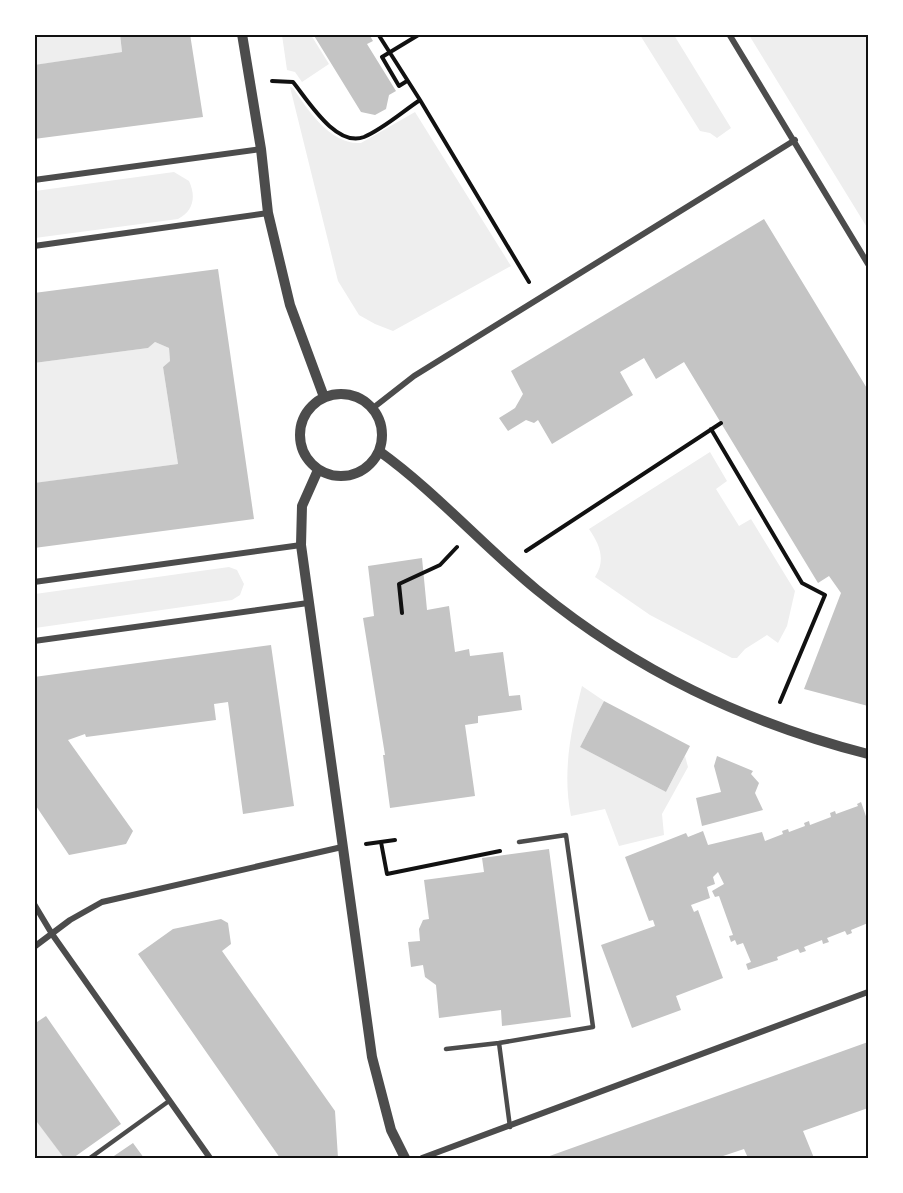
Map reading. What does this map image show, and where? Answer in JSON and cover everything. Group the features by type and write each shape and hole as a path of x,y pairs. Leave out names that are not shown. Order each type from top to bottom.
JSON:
{"street":[{"path":"242,34 261,149 268,213 290,305 324,396"},
{"path":"729,34 868,264"},
{"path":"373,408 414,376 795,141"},
{"path":"34,180 261,149"},
{"path":"34,246 268,213"},
{"path":"350,394 363,399 373,408 382,429 379,451 368,466 353,474 341,476 318,470 308,459 301,446 300,431 308,411 324,396 350,394"},
{"path":"379,451 421,483 507,564 600,638 708,699 770,725 868,754"},
{"path":"318,470 302,506 301,545 308,603 372,1057 391,1130 405,1158"},
{"path":"34,582 301,545"},
{"path":"34,640 308,603"},
{"path":"34,947 102,902 342,847"},
{"path":"34,904 52,934 210,1158"},
{"path":"422,1158 868,992"}],"lane":[{"path":"446,1049 499,1043 593,1027 566,835 519,842"},
{"path":"499,1043 510,1127"},
{"path":"90,1158 169,1101"}],"path":[{"path":"378,34 420,100 538,299"},
{"path":"407,81 399,86 382,57 420,34"},
{"path":"248,79 293,82 324,122 352,137 364,137 420,100"},
{"path":"507,564 721,423"},
{"path":"711,429 802,584 825,595 770,725"},
{"path":"402,613 399,584 440,565 472,531"},
{"path":"381,842 387,874 506,850"}],"shaded area":[{"path":"34,35 120,35 122,52 35,65"},
{"path":"282,35 311,35 329,64 302,82 295,72 287,70"},
{"path":"640,35 674,35 731,128 717,138 710,133 700,131"},
{"path":"749,35 868,35 868,229"},
{"path":"290,87 321,125 339,138 350,142 361,143 415,112 511,266 393,331 359,315 338,281"},
{"path":"174,172 189,181 193,198 187,212 178,219 35,238 35,191"},
{"path":"155,342 169,348 170,361 163,367 178,464 35,483 34,363 148,348"},
{"path":"710,452 727,481 716,489 739,526 751,519 795,591 787,626 778,643 767,635 745,649 737,658 732,658 650,615 595,577 601,559 596,541 589,529"},
{"path":"229,567 237,570 244,584 240,595 232,600 35,628 35,594"},
{"path":"582,686 604,701 580,747 666,792 685,756 688,767 662,814 664,835 619,846 605,809 571,816 567,783 569,751"},
{"path":"35,1118 64,1158 35,1158"}],"building":[{"path":"120,34 190,34 203,117 34,139 34,65 122,52"},
{"path":"313,34 369,34 373,41 367,44 396,91 389,95 386,109 375,115 361,112"},
{"path":"764,219 868,390 868,706 804,689 841,593 829,576 818,583 684,362 656,379 644,358 620,372 633,395 552,444 538,420 534,423 526,420 508,431 499,418 515,408 523,394 511,371"},
{"path":"218,269 254,519 34,548 34,483 178,464 163,367 170,361 169,348 155,342 148,348 34,363 34,293"},
{"path":"422,558 427,610 449,606 455,652 469,649 470,656 503,652 509,696 520,695 522,710 478,716 478,723 465,725 475,796 390,808 383,755 385,755 363,618 374,616 368,566"},
{"path":"271,645 294,806 243,814 228,702 214,704 216,720 86,737 85,734 68,740 133,831 126,844 69,855 34,803 34,677"},
{"path":"604,701 690,746 666,792 580,747"},
{"path":"717,756 753,771 751,774 759,783 755,793 763,810 702,826 696,798 721,792 714,766"},
{"path":"861,802 868,822 868,923 851,930 852,933 847,935 845,931 827,938 829,942 823,944 822,940 804,947 806,951 800,953 798,949 777,957 778,960 748,970 746,964 751,962 743,943 737,945 735,940 731,942 729,936 733,935 719,896 715,897 712,891 724,884 718,872 713,877 715,884 707,887 710,898 691,905 694,912 698,910 723,978 676,996 681,1010 632,1028 601,945 655,926 653,920 649,921 625,857 686,833 688,837 703,831 708,845 762,832 765,841 783,834 782,831 788,829 789,832 805,826 804,823 809,821 810,825 831,817 830,813 835,811 836,814 858,806 857,804"},
{"path":"549,849 571,1017 502,1026 501,1010 439,1018 436,985 425,977 423,965 411,967 408,942 420,941 419,929 423,920 429,919 424,880 484,872 482,858"},
{"path":"221,919 228,923 231,944 222,951 335,1111 338,1158 280,1158 138,954 173,929"},
{"path":"46,1016 121,1124 73,1158 64,1158 34,1118 34,1024"},
{"path":"868,1042 868,1108 803,1131 814,1158 748,1158 744,1149 717,1158 544,1158"},
{"path":"133,1143 144,1158 111,1158"}]}
